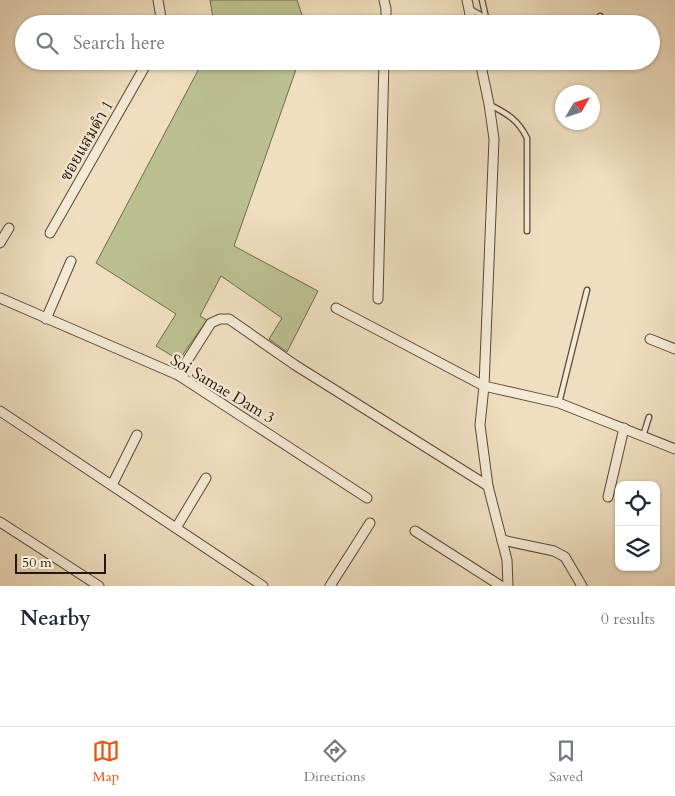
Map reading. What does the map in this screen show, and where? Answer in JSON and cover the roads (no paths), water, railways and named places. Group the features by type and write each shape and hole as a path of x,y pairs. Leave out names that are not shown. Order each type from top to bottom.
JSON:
{"street":[{"path":"158,0 160,15"},
{"path":"384,0 386,15"},
{"name":"ซอยแสมดำ 1","path":"50,233 143,70"},
{"path":"378,299 384,70"},
{"path":"482,70 494,139 484,386 480,425 488,486 507,560 508,586"},
{"path":"0,243 9,228"},
{"path":"46,319 71,261"},
{"name":"Soi Samae Dam 3","path":"0,298 178,375 367,498"},
{"path":"336,308 484,386 559,403 675,449"},
{"path":"178,375 211,323 220,319 229,319 295,365 488,486"},
{"path":"650,339 675,349"},
{"path":"0,411 263,586"},
{"path":"608,498 624,428"},
{"path":"112,484 137,434"},
{"path":"176,528 206,478"},
{"path":"0,522 100,586"},
{"path":"330,586 370,522"},
{"path":"415,531 501,586"},
{"path":"502,540 554,551 565,557 582,586"}],"lane":[{"path":"482,0 485,15"},
{"path":"468,4 482,15"},
{"path":"489,104 508,114 520,125 527,138 527,231"},
{"path":"559,403 586,290"},
{"path":"643,436 649,417"}]}
